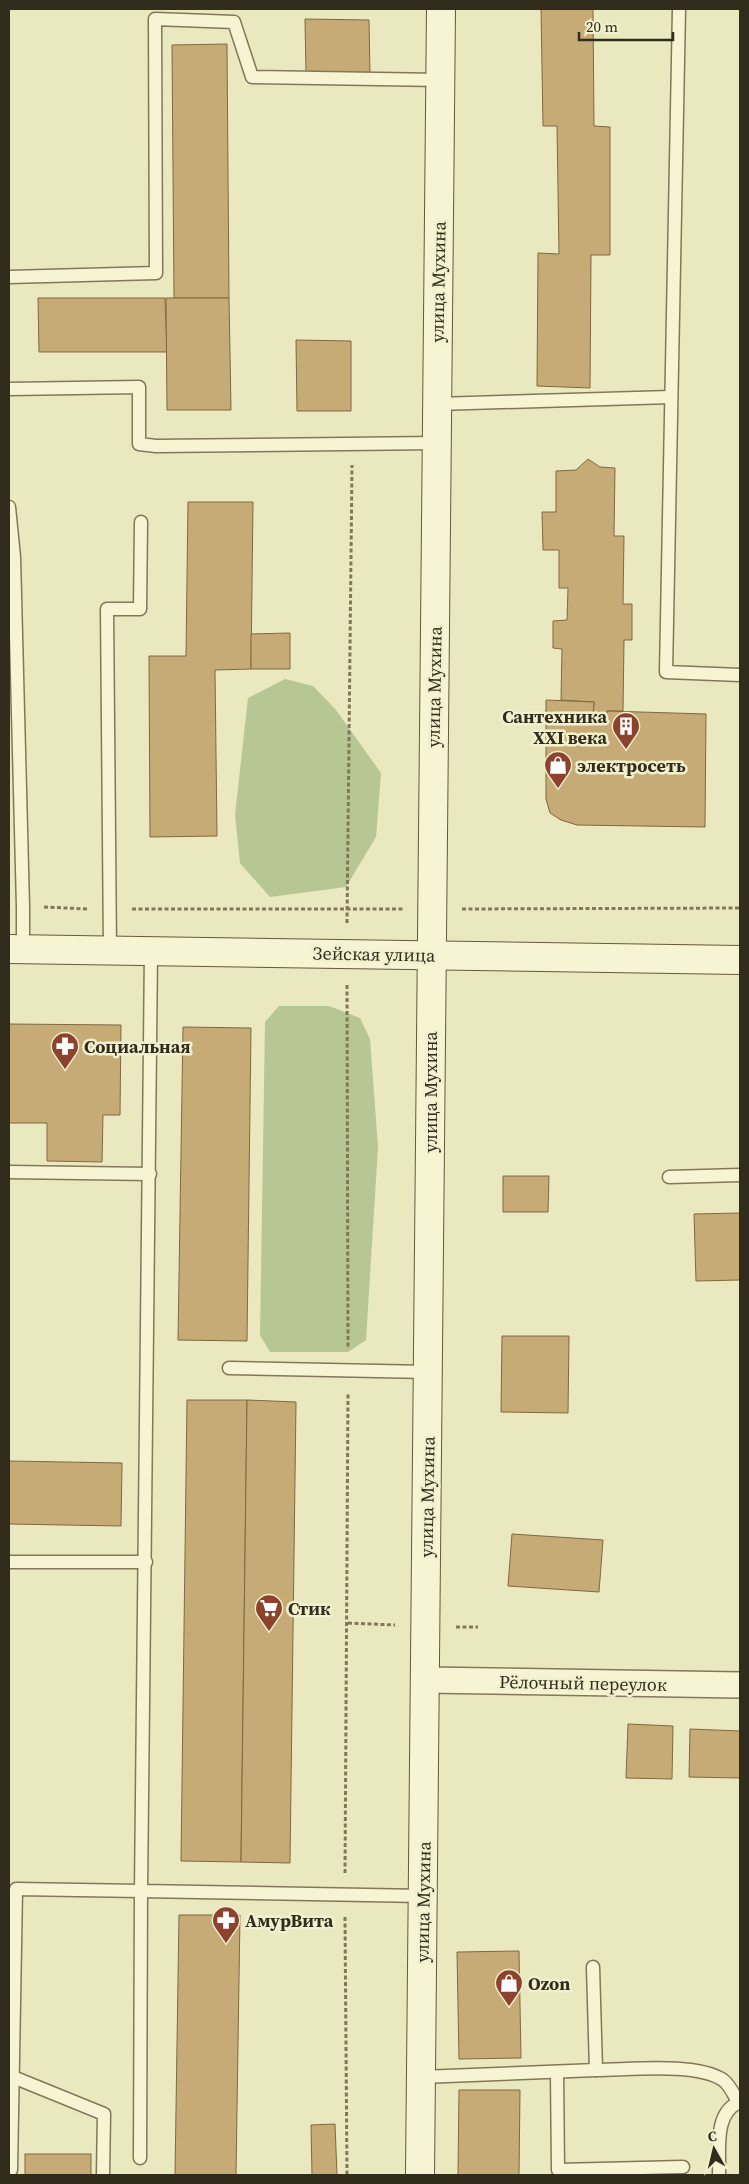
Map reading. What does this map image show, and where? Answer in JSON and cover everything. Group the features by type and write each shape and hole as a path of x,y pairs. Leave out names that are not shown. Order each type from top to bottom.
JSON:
{"main road":[{"name":"улица Мухина","path":"420,2175 441,9"},
{"name":"Зейская улица","path":"16,949 740,960"}],"street":[{"name":"Рёлочный переулок","path":"425,1680 740,1685"}],"lane":[{"path":"679,9 666,672 740,675"},
{"path":"9,277 156,273 155,19 234,22 252,77 440,80"},
{"path":"9,389 139,387 139,444 156,446 436,443"},
{"path":"437,404 672,397"},
{"path":"9,507 14,557 24,907 16,949"},
{"path":"110,950 108,609 140,609 141,522"},
{"path":"140,2158 141,1891 152,951"},
{"path":"9,1172 150,1174"},
{"path":"669,1177 740,1175"},
{"path":"229,1368 428,1372"},
{"path":"9,1562 146,1562"},
{"path":"11,2170 16,1889 423,1896"},
{"path":"594,1967 596,2070"},
{"path":"421,2077 596,2070 688,2070 708,2073 724,2080 739,2102 722,2119 719,2175"},
{"path":"557,2072 558,2170 683,2167"},
{"path":"12,2077 104,2114 103,2175"}],"path":[{"path":"347,2175 344,1894 348,1624 347,911 353,444"},
{"path":"24,907 347,911 740,908"}],"green space":[{"path":"285,679 313,686 336,710 381,773 376,837 346,887 270,897 240,863 235,815 248,698"},
{"path":"279,1006 329,1006 360,1018 370,1039 378,1147 366,1340 348,1352 270,1352 260,1335 265,1022"}],"building":[{"path":"541,9 593,9 594,126 610,127 610,255 591,255 590,388 537,386 538,253 559,254 557,126 543,126"},
{"path":"305,19 369,20 370,74 306,74"},
{"path":"227,44 229,298 174,298 172,45"},
{"path":"38,298 165,298 167,352 39,352"},
{"path":"166,298 229,298 231,410 167,410"},
{"path":"296,340 351,341 351,411 297,411"},
{"path":"588,459 600,467 615,468 614,536 624,536 623,604 632,604 632,640 624,640 623,711 607,711 607,717 593,717 594,702 561,700 562,649 553,648 553,621 567,620 568,588 559,588 559,550 543,550 542,512 556,512 556,471 576,470"},
{"path":"188,502 253,502 251,669 215,670 217,836 150,837 149,656 186,656"},
{"path":"290,633 290,669 251,669 251,634"},
{"name":"Сантехника XXI века","path":"546,700 594,702 593,717 607,717 607,711 706,714 705,827 577,825 561,820 550,813 546,799"},
{"name":"Социальная","path":"9,1024 121,1025 120,1115 103,1115 102,1162 47,1161 47,1123 9,1123"},
{"path":"183,1027 251,1028 247,1341 178,1340"},
{"path":"503,1176 549,1176 548,1212 503,1212"},
{"path":"740,1213 740,1280 696,1281 694,1214"},
{"path":"502,1336 569,1336 568,1413 501,1412"},
{"path":"187,1400 247,1400 241,1862 181,1861"},
{"name":"Стик","path":"247,1400 296,1402 290,1863 241,1862"},
{"path":"9,1461 122,1463 121,1526 9,1524"},
{"path":"512,1534 603,1540 599,1592 508,1586"},
{"path":"628,1724 673,1726 672,1779 626,1778"},
{"path":"690,1729 740,1731 740,1778 689,1777"},
{"path":"179,1915 240,1915 236,2175 175,2175"},
{"path":"519,1951 521,2058 459,2059 457,1952"},
{"path":"459,2090 520,2090 519,2175 458,2175"},
{"path":"335,2124 337,2175 312,2175 311,2125"},
{"path":"25,2154 91,2154 91,2175 25,2175"}],"place":[{"name":"Сантехника XXI века","path":"626,750"},
{"name":"электросеть","path":"558,789"},
{"name":"Социальная","path":"65,1070"},
{"name":"Стик","path":"269,1632"},
{"name":"АмурВита","path":"226,1944"},
{"name":"Ozon","path":"509,2007"}]}
